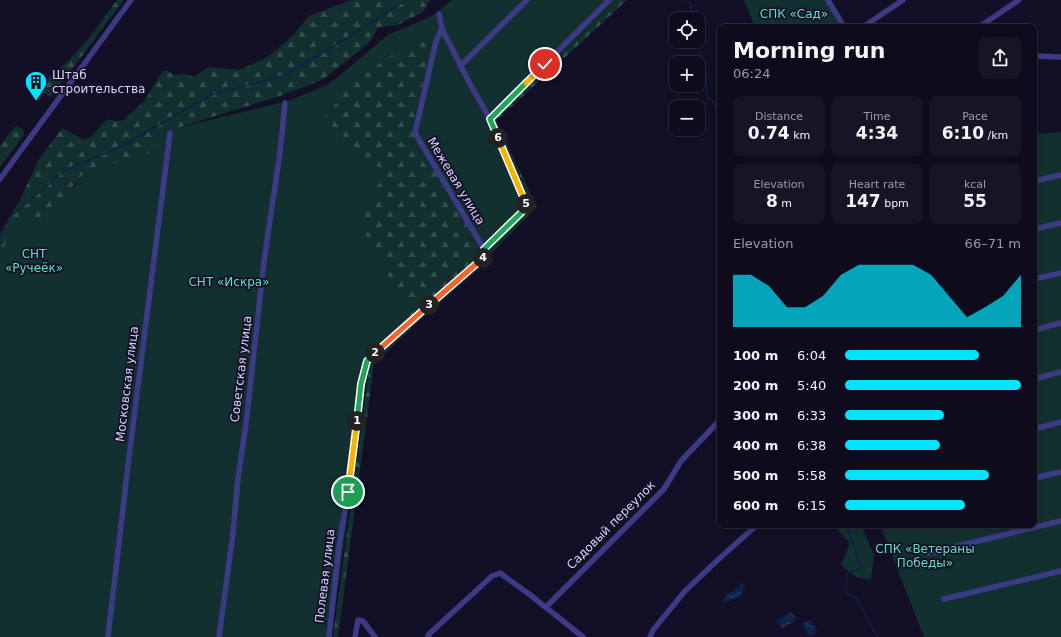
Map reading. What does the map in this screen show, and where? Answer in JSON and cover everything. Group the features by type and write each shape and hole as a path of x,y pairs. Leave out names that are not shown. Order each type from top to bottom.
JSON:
{"street":[{"path":"0,179 131,0"},
{"path":"460,66 527,0"},
{"path":"439,14 442,29 460,66 490,119 610,0"},
{"path":"828,0 842,24"},
{"path":"867,24 903,0"},
{"path":"983,24 1019,0"},
{"name":"Межевая улица","path":"442,29 436,41 416,133 484,249"},
{"path":"1037,56 1061,57"},
{"name":"Советская улица","path":"219,637 232,541 264,261 280,152 285,103"},
{"name":"Полевая улица","path":"329,637 361,384 367,361 397,332 484,257 484,249 527,207 490,119"},
{"name":"Московская улица","path":"108,637 170,133"},
{"path":"1037,180 1061,175"},
{"path":"1037,228 1061,223"},
{"path":"1037,279 1061,273"},
{"path":"1037,329 1061,323"},
{"path":"1037,378 1061,372"},
{"path":"1037,428 1061,422"},
{"name":"Садовый переулок","path":"546,607 664,489 681,461 717,423"},
{"path":"1037,477 1061,472"},
{"path":"1037,527 1061,521"},
{"path":"650,637 653,630 685,591 754,528"},
{"path":"929,553 1032,528"},
{"path":"944,599 1061,571"},
{"path":"429,637 428,635 492,576 500,574 546,607 582,637"},
{"path":"355,637 358,620 362,621 375,637"}],"green space":[{"path":"117,0 124,0 51,97 42,92 44,82 66,63 82,46"},
{"path":"352,0 430,0 422,13 397,25 378,27 370,42 324,79 280,96 164,132 153,152 85,172 59,203 41,217 14,223 0,257 0,234 20,200 38,161 62,128 85,140 92,136 107,119 115,121 124,120 145,100 162,72 165,70 175,75 185,74 194,77 208,67 239,70 266,58 293,36 309,16"},
{"name":"СНТ «Искра»","path":"452,0 616,0 492,120 532,207 369,362 331,637 0,637 0,255 12,222 73,188 85,172 168,130 288,101 329,84 388,35 432,16"},
{"path":"616,0 627,0 496,121 537,207 492,253 490,259 419,321 374,364 338,637 333,637 370,362 416,319 411,316 357,220 382,178 375,161 349,150 327,128 324,118 341,97 340,90 407,45 429,41 432,43 412,132 486,252 532,207 493,120"},
{"name":"СПК «Сад»","path":"744,0 828,0 842,24 754,24"},
{"path":"16,126 23,129 24,135 0,167 0,145"},
{"name":"СПК «Ветераны Победы»","path":"1061,132 1061,637 924,637 881,528 1037,528 1037,134"},
{"path":"839,528 862,528 874,555 871,580 856,577 841,565 850,543 839,532"}],"water":[{"path":"742,583 745,587 740,597 726,602 722,601 728,593 732,592"},
{"path":"791,612 797,619 783,629 776,621"},
{"path":"811,620 817,631 814,635 809,636 803,627 803,624"}],"waterway":[{"path":"0,241 9,218 65,170 120,147 211,95 285,75 352,35 406,0"},
{"path":"686,0 692,6 690,12"},
{"path":"699,48 700,54 706,64 703,65 701,71 706,74 708,98 714,102 717,108"},
{"path":"848,528 861,569 847,574 846,588 848,594 856,598 878,637"}],"place":[{"name":"Штаб строительства","path":"36,102"}],"route":[{"path":"348,492 361,384 367,361 397,332 484,257 484,249 527,207 490,119 545,64"}],"park label":[{"name":"СНТ «Ручеёк»","path":"34,261"}]}
